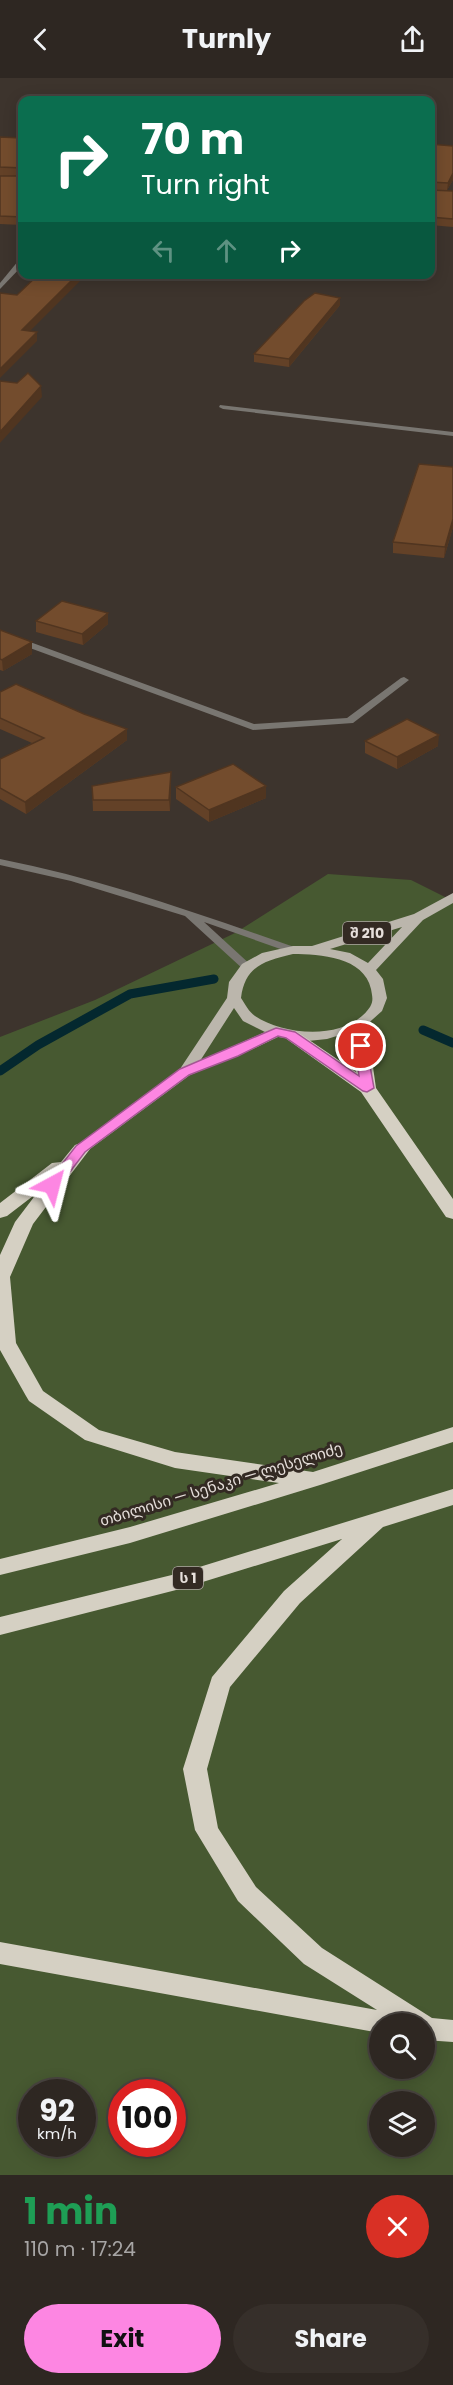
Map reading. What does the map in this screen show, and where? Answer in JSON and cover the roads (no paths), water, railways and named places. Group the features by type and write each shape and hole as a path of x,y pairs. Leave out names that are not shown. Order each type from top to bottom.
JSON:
{"highway":[{"path":"358,1025 367,1088"},
{"path":"283,1034 367,1088 453,1213"},
{"path":"0,1212 81,1149"},
{"path":"81,1149 24,1222 0,1277 6,1343 36,1396 92,1435 175,1460 313,1480"},
{"name":"თბილისი — სენაკი — ლესელიძე","path":"0,1567 130,1535 313,1480 453,1434"},
{"name":"ს 1","path":"0,1626 180,1581 446,1499"},
{"path":"374,1523 292,1597 220,1683 195,1769 207,1830 247,1894 313,1956 406,2013"},
{"path":"0,1953 369,2019"}],"main road":[{"name":"შ 210","path":"314,950 419,917 453,897"},
{"name":"შ 210","path":"369,970 419,917"},
{"path":"81,1149 185,1072 283,1034 327,1035 358,1025 377,1008 380,988 376,979 369,970 345,956 314,950 293,950 267,956 247,967 236,982 234,998 185,1072"},
{"path":"234,998 248,1018 283,1034"}],"street":[{"path":"0,287 18,267"},
{"path":"223,407 453,434"},
{"path":"0,634 253,727 350,721 404,680"},
{"path":"0,862 42,869 187,913 293,950"},
{"path":"187,913 247,967"}],"waterway":[{"path":"0,1071 38,1045 130,994 214,979"},
{"path":"423,1030 453,1043"}]}
